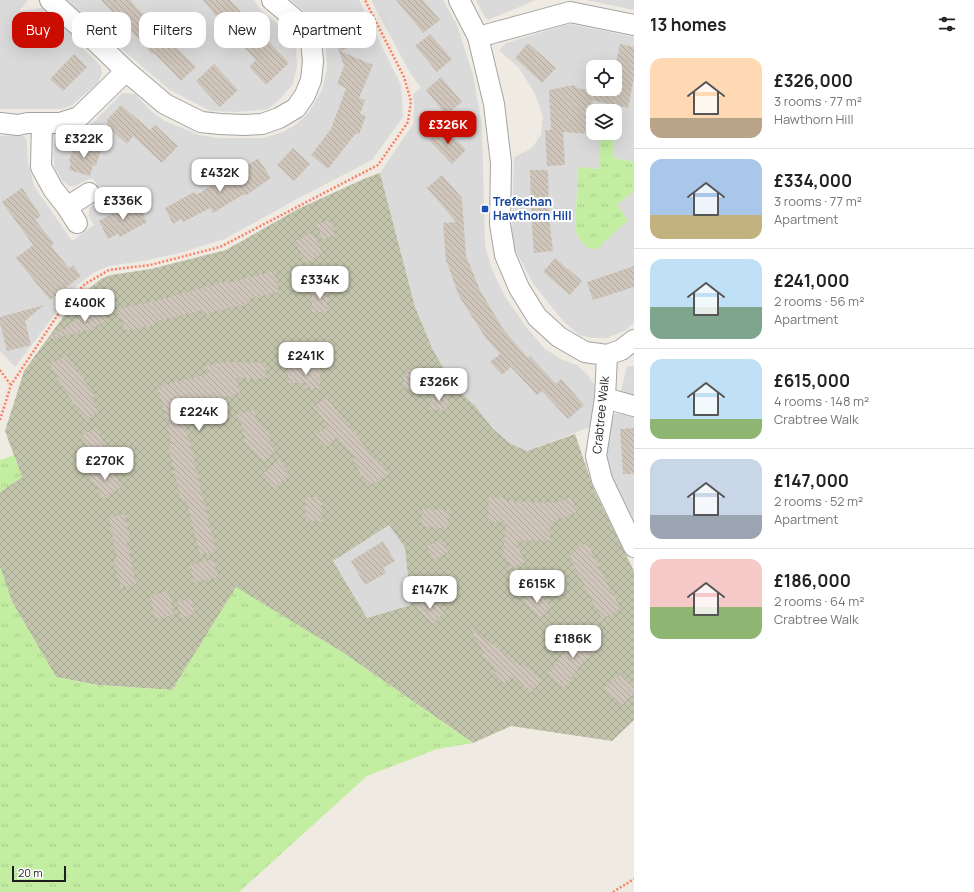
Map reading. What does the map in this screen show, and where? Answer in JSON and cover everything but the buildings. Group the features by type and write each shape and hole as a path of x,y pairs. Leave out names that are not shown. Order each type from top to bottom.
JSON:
{"street":[{"path":"50,0 91,36 126,71 165,104 201,122 220,124 262,124 279,118 296,108 305,95 311,80 313,61 311,41 302,25 272,0"},
{"path":"459,0 478,37 494,104 501,163 500,224 505,255 519,288 537,317 559,337 585,352 607,355 621,350 634,340"},
{"path":"478,37 570,12 634,25"},
{"path":"0,123 18,125 28,122 60,123 79,118 126,71"},
{"path":"42,123 41,166 53,190 72,215 89,193"},
{"name":"Crabtree Walk","path":"607,355 605,398 596,456 602,480 634,547"},
{"path":"605,398 634,406"}],"path":[{"path":"0,420 11,385 63,307 85,284 109,270 150,265 220,247 378,165 408,122 411,101 404,77 365,0"},
{"path":"0,370 11,385"},
{"path":"614,892 634,879"}],"shaded area":[{"path":"0,0 28,0 19,11 41,8 49,9 52,12 12,12 12,48 64,48 64,24 72,31 72,48 82,48 101,66 102,73 97,84 72,105 62,109 0,109"},
{"path":"64,0 254,0 263,12 214,12 214,48 270,48 270,17 278,24 278,48 296,48 297,67 293,84 279,100 268,109 237,112 210,111 170,90 121,48 131,48 131,12 78,12"},
{"path":"291,0 359,0 365,12 305,12"},
{"path":"371,0 443,0 457,25 473,75 482,125 485,245 491,267 504,295 527,328 545,349 563,360 577,365 587,374 594,384 596,398 590,427 527,451 511,444 493,429 475,406 454,386 433,350 415,307 380,173 413,124 413,94 421,88 409,71"},
{"path":"476,0 536,0 488,20"},
{"path":"586,0 634,0 634,10"},
{"path":"570,24 634,37 634,162 613,158 614,140 622,140 622,104 586,104 586,140 599,140 599,169 578,167 575,231 581,241 628,220 617,205 634,191 634,323 624,331 607,338 593,338 579,335 564,322 534,285 514,248 512,230 514,157 531,149 541,135 543,116 534,92 519,68 499,50 506,43"},
{"path":"376,34 401,85 403,117 372,160 225,239 183,252 149,260 109,266 93,273 77,285 15,367 0,351 0,136 19,135 25,137 27,141 28,162 34,186 72,241 94,225 89,216 89,208 105,197 93,179 89,179 75,186 69,186 62,180 55,168 53,152 54,143 58,136 83,129 95,121 122,93 135,94 152,112 165,121 199,135 219,138 264,138 283,132 297,124 309,112 322,90 327,70 326,49 376,48"},
{"path":"380,173 415,307 433,350 454,386 475,406 493,429 511,444 527,451 575,434 594,490 634,571 634,720 612,741 511,726 473,743 342,652 236,588 172,690 97,685 56,677 12,602 0,567 0,492 22,477 5,431 24,371 69,309 82,294 101,279 111,275 151,269 226,250 298,209","holes":["389,525 405,548 411,605 367,618 333,561"]},
{"path":"627,366 634,366 634,397 621,391"},
{"path":"614,414 634,414 634,529 610,474 606,452 607,439"},
{"path":"389,525 405,548 411,605 367,618 333,561"}],"green space":[{"path":"599,140 614,140 613,158 634,162 634,191 617,205 628,220 597,249 588,248 581,241 575,231 578,167 599,169"},
{"path":"14,455 22,477 0,492 0,460"},
{"path":"0,567 12,602 56,677 97,685 172,690 236,587 342,652 473,743 437,749 367,776 239,892 0,892"}],"place":[{"name":"Trefechan Hawthorn Hill","path":"485,209"}]}
